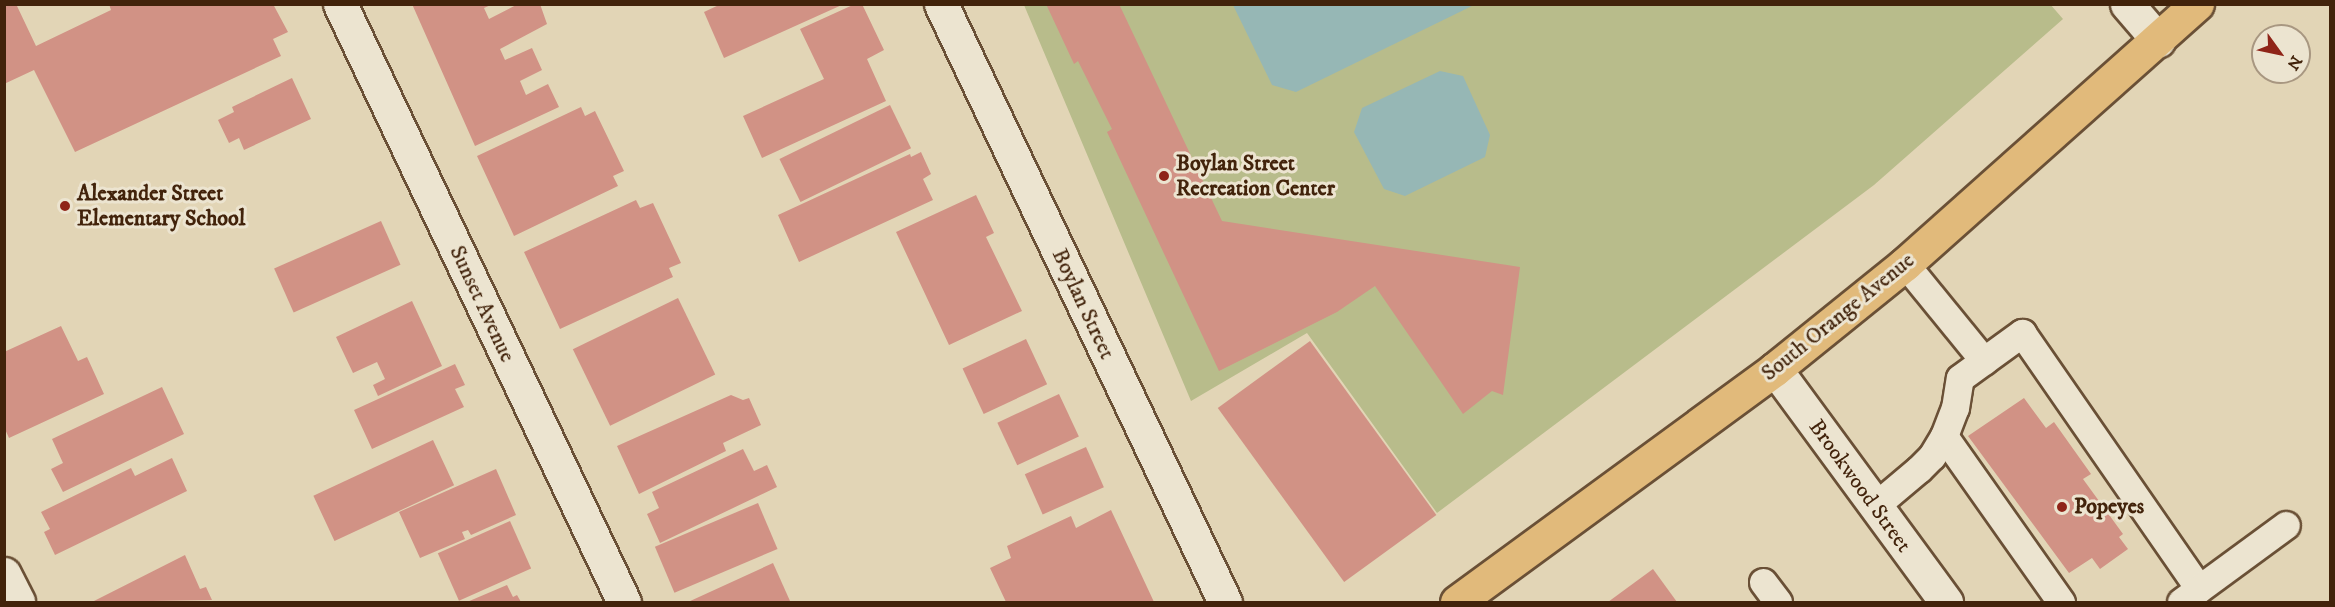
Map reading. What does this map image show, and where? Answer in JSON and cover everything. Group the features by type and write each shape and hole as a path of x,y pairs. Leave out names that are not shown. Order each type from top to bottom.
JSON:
{"main road":[{"name":"South Orange Avenue","path":"1457,603 1774,369 1905,264 2197,4"}],"street":[{"name":"Sunset Avenue","path":"340,4 624,603"},
{"name":"Boylan Street","path":"941,4 1225,603"},
{"path":"2127,4 2158,40"},
{"name":"Brookwood Street","path":"1774,369 1946,603"},
{"path":"4,574 18,603"}],"lane":[{"path":"1905,264 1984,361"},
{"path":"1875,506 1932,456 1944,436 1955,408 1960,378 2022,333 2190,596 2286,525"},
{"path":"1944,436 2061,603"}],"green space":[{"path":"2050,4 2063,19 1874,185 1437,513 1307,333 1191,401 1024,5"}],"water":[{"path":"1233,5 1474,5 1296,92 1272,85"},
{"path":"1440,71 1463,76 1490,135 1485,157 1405,196 1384,189 1354,132 1362,108"}],"building":[{"path":"4,4 21,4 17,6 36,46 111,10 109,4 273,4 288,32 273,39 281,56 75,152 34,70 4,84"},
{"path":"412,4 493,4 484,8 489,19 518,4 540,4 547,24 500,49 505,60 532,48 542,70 520,81 526,95 548,84 559,107 475,146"},
{"path":"721,4 844,4 724,58 704,12"},
{"path":"855,4 862,4 884,50 867,59 886,101 762,158 743,116 824,79 800,29"},
{"name":"Boylan Street Recreation Center","path":"1046,4 1119,4 1222,221 1520,267 1503,395 1492,391 1463,414 1375,286 1337,312 1219,371 1107,132 1112,129 1078,61 1074,64"},
{"path":"292,78 311,119 244,150 239,138 229,143 218,120 234,112 232,107"},
{"path":"890,105 911,148 800,202 779,159"},
{"path":"581,107 585,116 595,111 624,171 613,176 618,186 514,236 477,156"},
{"path":"921,152 931,174 923,179 933,200 799,262 778,215 910,154 911,157"},
{"path":"976,195 994,233 986,237 1022,311 949,345 896,232"},
{"path":"636,200 640,208 653,203 681,263 669,268 673,277 560,329 524,252"},
{"path":"381,221 401,265 294,312 274,269"},
{"path":"678,298 715,374 610,426 573,349"},
{"path":"412,301 442,366 378,396 373,385 385,379 377,362 353,373 336,337"},
{"path":"61,326 78,361 87,357 104,394 9,438 4,427 4,352"},
{"path":"1026,339 1047,384 984,414 963,369"},
{"path":"1310,341 1436,515 1344,582 1218,408"},
{"path":"455,364 465,385 455,389 464,407 372,449 354,410"},
{"path":"162,387 184,434 63,492 51,469 63,463 52,439"},
{"path":"1059,394 1079,437 1017,465 997,423"},
{"path":"731,395 743,400 749,398 761,425 723,443 726,451 639,494 617,446"},
{"name":"Popeyes","path":"2024,398 2046,428 2054,422 2091,474 2083,479 2123,534 2119,537 2128,549 2100,569 2092,558 2069,573 1968,436"},
{"path":"433,440 454,485 334,541 313,496"},
{"path":"1086,447 1104,487 1043,514 1025,474"},
{"path":"743,449 754,471 767,465 777,487 660,543 647,514 659,508 652,492"},
{"path":"172,458 187,491 55,555 44,532 50,529 41,512 131,468 135,476"},
{"path":"496,469 516,515 471,535 468,530 462,532 465,539 420,558 399,512"},
{"path":"758,503 778,549 674,593 655,547"},
{"path":"1111,510 1154,602 1006,602 990,568 1011,558 1007,546 1071,516 1076,528"},
{"path":"510,521 531,569 459,601 438,553"},
{"path":"185,555 200,589 206,587 212,600 92,602"},
{"path":"773,563 790,601 788,602 688,602"},
{"path":"1653,569 1677,602 1608,602"},
{"path":"507,585 513,597 517,595 521,602 467,602"}],"place":[{"name":"Boylan Street Recreation Center","path":"1164,176"},
{"name":"Alexander Street Elementary School","path":"65,206"},
{"name":"Popeyes","path":"2062,507"}]}
